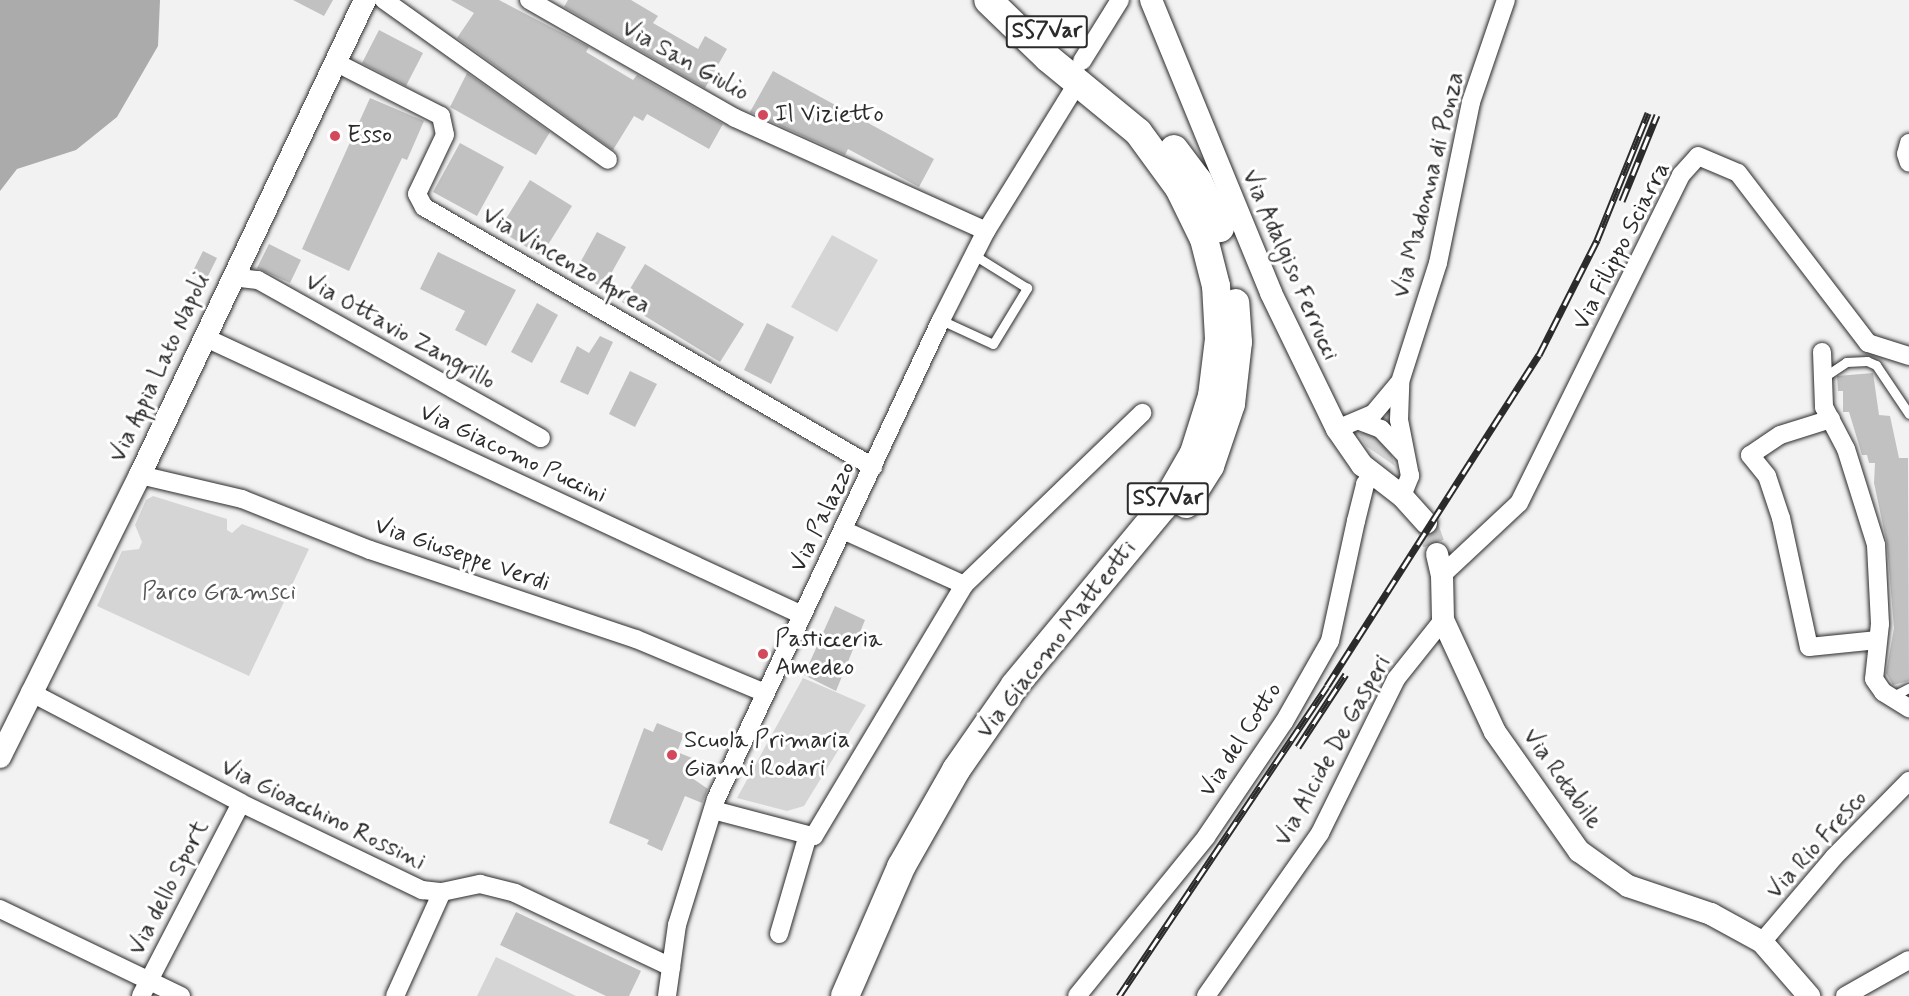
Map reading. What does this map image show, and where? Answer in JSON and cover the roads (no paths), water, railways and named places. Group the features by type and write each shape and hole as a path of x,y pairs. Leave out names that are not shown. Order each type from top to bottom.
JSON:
{"main road":[{"name":"Via Giacomo Matteotti","path":"863,996 918,870 970,778 1028,693 1173,525 1210,466 1231,404 1238,342 1234,279 1221,230 1198,181 1153,121 1080,71 988,0"},
{"name":"Via Giacomo Matteotti","path":"845,996 901,867 956,770 1015,685 1163,507 1194,453 1212,396 1218,339 1216,286 1204,238 1179,188 1138,132 1014,0"}],"street":[{"name":"Via Appia Lato Napoli","path":"0,757 30,692 140,475 232,277 366,0"},
{"path":"384,0 608,160"},
{"name":"Via San Giulio","path":"529,0 735,118 986,231"},
{"name":"Via Palazzo","path":"667,996 677,925 713,810 765,693 941,320 986,231 1120,0"},
{"name":"Via Adalgiso Ferrucci","path":"1151,0 1270,293 1338,429 1354,456 1372,474 1402,496 1426,523"},
{"name":"Via Madonna di Ponza","path":"1338,429 1360,421 1387,401 1400,382 1438,263 1471,102 1506,0"},
{"name":"Via Vincenzo Aprea","path":"335,62 441,116 445,135 417,194 424,207 873,467"},
{"path":"1909,143 1906,154 1909,163"},
{"name":"Via Filippo Sciarra","path":"1440,565 1519,503 1681,175 1698,156 1738,173 1868,343 1909,356"},
{"name":"Via Ottavio Zangrillo","path":"232,277 258,280 541,438"},
{"name":"Via Giacomo Puccini","path":"204,337 802,615"},
{"path":"1822,352 1824,407 1846,449 1876,545 1878,640 1874,679 1883,692 1901,692 1909,708"},
{"name":"Via Madonna di Ponza","path":"1400,382 1403,453 1410,476 1402,496"},
{"path":"713,810 814,836 964,585 1142,413"},
{"path":"1831,419 1780,435 1750,455 1767,476 1781,518 1809,647 1878,640"},
{"path":"1360,421 1381,429 1403,453"},
{"name":"Via del Cotto","path":"1077,996 1206,837 1284,722 1330,641 1365,484 1372,474"},
{"name":"Via Giuseppe Verdi","path":"140,475 242,499 370,550 636,639 765,693"},
{"path":"843,530 964,585"},
{"path":"1440,565 1443,620"},
{"name":"Via Rotabile","path":"1443,620 1495,732 1579,851 1628,886 1711,914 1761,942 1809,996"},
{"name":"Via Alcide De Gasperi","path":"1206,996 1320,833 1396,679 1443,620"},
{"name":"Via Gioacchino Rossini","path":"30,692 241,803 422,890 442,891 480,884 515,893 671,967"},
{"name":"Via Rio Fresco","path":"1761,942 1834,857 1909,781"},
{"name":"Via dello Sport","path":"145,988 241,803"},
{"path":"779,934 808,835"},
{"path":"394,996 442,891"},
{"path":"0,909 145,988 181,996"},
{"path":"1845,996 1909,960"}],"lane":[{"path":"941,320 993,344 1027,288 974,255"},
{"path":"1824,377 1846,363 1867,361 1876,365 1909,414"}],"tunnel":[{"path":"1426,523 1437,554"}],"railway":[{"path":"1119,996 1327,686 1539,355 1597,240 1648,113"},
{"path":"1622,201 1657,115"},
{"path":"1298,747 1346,674"}],"place":[{"name":"Il Vizietto","path":"763,115"},
{"name":"Esso","path":"335,136"},
{"name":"Pasticceria Amedeo","path":"763,654"},
{"name":"Scuola Primaria Gianni Rodari","path":"672,755"}],"park label":[{"name":"Parco Gramsci","path":"219,593"}]}
